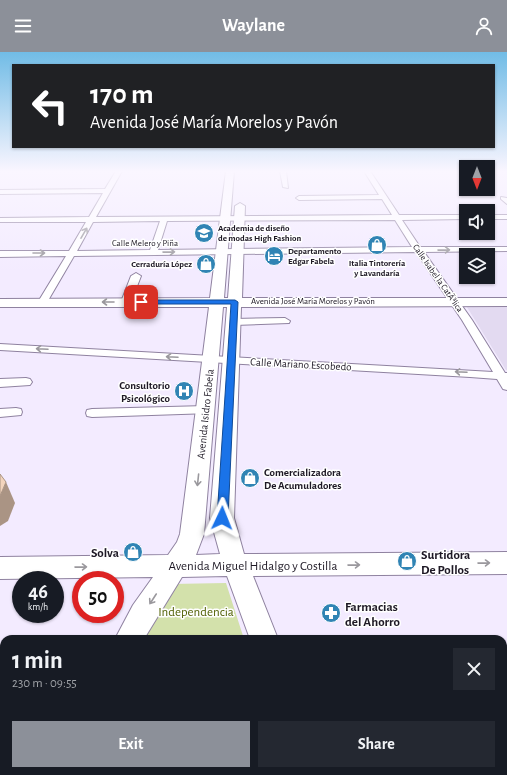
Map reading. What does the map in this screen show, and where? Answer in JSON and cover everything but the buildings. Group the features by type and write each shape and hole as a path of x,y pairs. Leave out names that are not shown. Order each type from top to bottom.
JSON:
{"main road":[{"name":"Avenida Isidro Fabela","path":"131,635 143,614 187,547 192,534 206,410 234,322 226,302 223,252 227,205"},
{"name":"Avenida Isidro Fabela","path":"240,205 237,252 226,302 221,359 222,518 225,533 236,566 262,635"},
{"name":"Avenida José María Morelos y Pavón","path":"0,303 507,302"},
{"name":"Avenida Miguel Hidalgo y Costilla","path":"0,568 176,565 236,566 507,563"}],"street":[{"path":"43,302 100,205"},
{"name":"Calle Isabel la CatÃ³lica","path":"389,205 504,376 507,386"},
{"path":"0,220 459,217"},
{"path":"495,217 507,217"},
{"path":"153,252 164,219"},
{"name":"Calle Melero y Piña","path":"0,254 507,249"},
{"path":"126,302 136,276"},
{"path":"234,322 285,321"},
{"name":"Calle Mariano Escobedo","path":"0,347 504,376"},
{"path":"0,383 26,382"},
{"path":"92,413 206,410"},
{"path":"0,412 16,412"}],"shaded area":[{"path":"465,304 507,305 507,370 506,370"}],"green space":[{"name":"Independencia","path":"226,583 243,635 143,635 171,584"}],"place":[{"name":"Academia de diseño de modas High Fashion","path":"204,233"},
{"name":"Italia Tintorería y Lavandaría","path":"377,245"},
{"name":"Departamento Edgar Fabela","path":"274,256"},
{"name":"Cerraduría López","path":"206,264"},
{"name":"Consultorio Psicológico","path":"184,391"},
{"name":"Comercializadora De Acumuladores","path":"250,478"},
{"name":"Solva","path":"133,552"},
{"name":"Surtidora De Pollos","path":"407,561"},
{"name":"Farmacias del Ahorro","path":"331,613"}],"route":[{"path":"141,302 235,302 222,518"}]}
